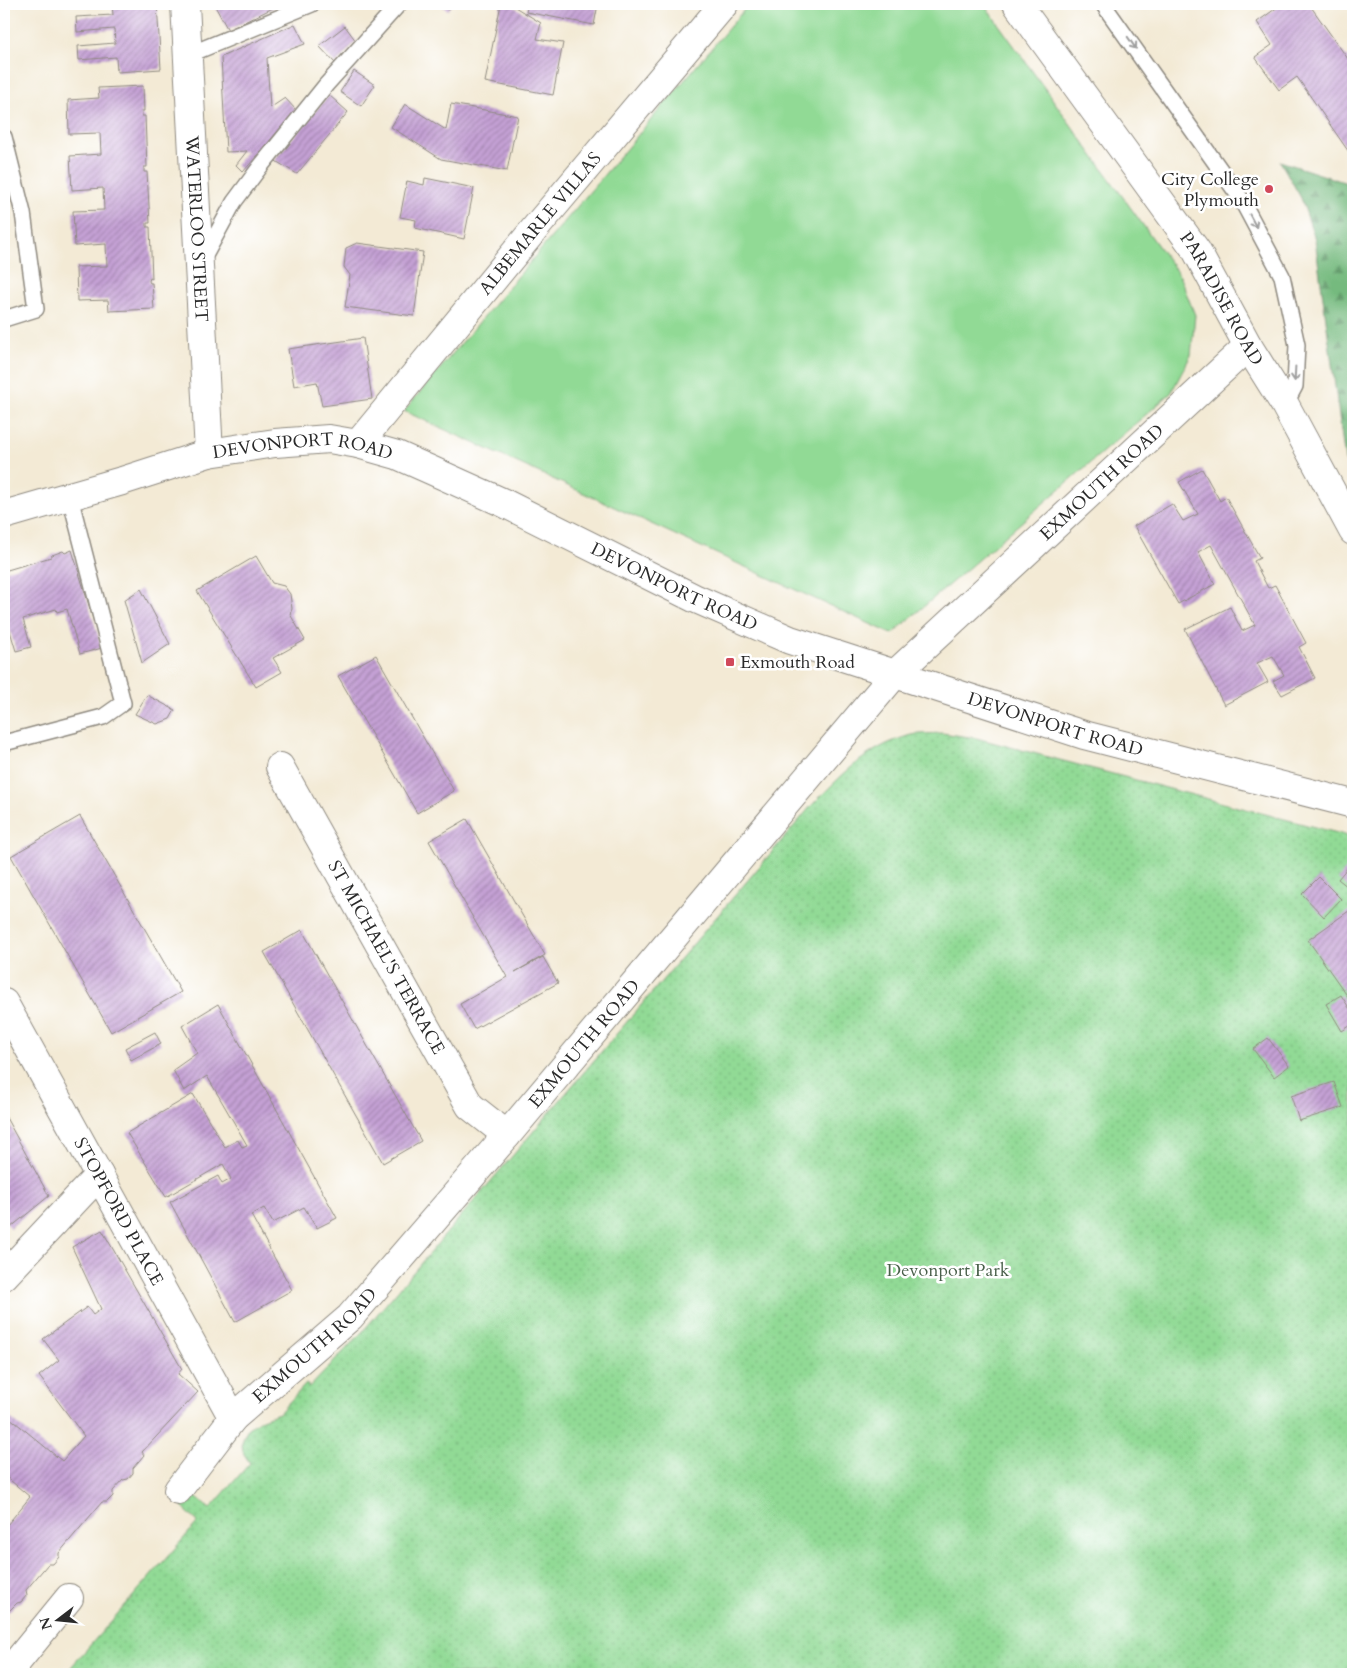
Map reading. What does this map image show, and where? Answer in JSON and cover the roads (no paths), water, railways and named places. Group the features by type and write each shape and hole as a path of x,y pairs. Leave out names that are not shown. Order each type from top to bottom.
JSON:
{"street":[{"name":"WATERLOO STREET","path":"185,4 209,453"},
{"name":"ALBEMARLE VILLAS","path":"358,444 537,226 724,4"},
{"name":"PARADISE ROAD","path":"1017,4 1196,250 1248,346 1285,405 1353,531"},
{"name":"EXMOUTH ROAD","path":"178,1490 233,1418 350,1317 506,1135 894,674 1248,346"},
{"name":"DEVONPORT ROAD","path":"4,515 70,497 209,453 274,443 328,439 358,444 397,455 504,503 694,598 782,637 1084,735 1353,804"},
{"name":"ST MICHAEL'S TERRACE","path":"280,767 470,1106 506,1135"},
{"name":"STOPFORD PLACE","path":"4,1003 233,1418"},
{"path":"4,1276 99,1174"},
{"path":"7,1674 69,1598"}],"lane":[{"path":"188,55 312,4"},
{"path":"199,267 234,202 326,85 399,4"},
{"path":"1103,4 1241,199 1282,276 1297,345 1295,386 1285,405"},
{"path":"4,137 23,213 36,309 4,320"},
{"path":"4,743 103,717 123,703 70,497"}],"place":[{"name":"City College Plymouth","path":"1269,189"},
{"name":"Exmouth Road","path":"730,662"}],"park label":[{"name":"Devonport Park","path":"948,1270"}]}
